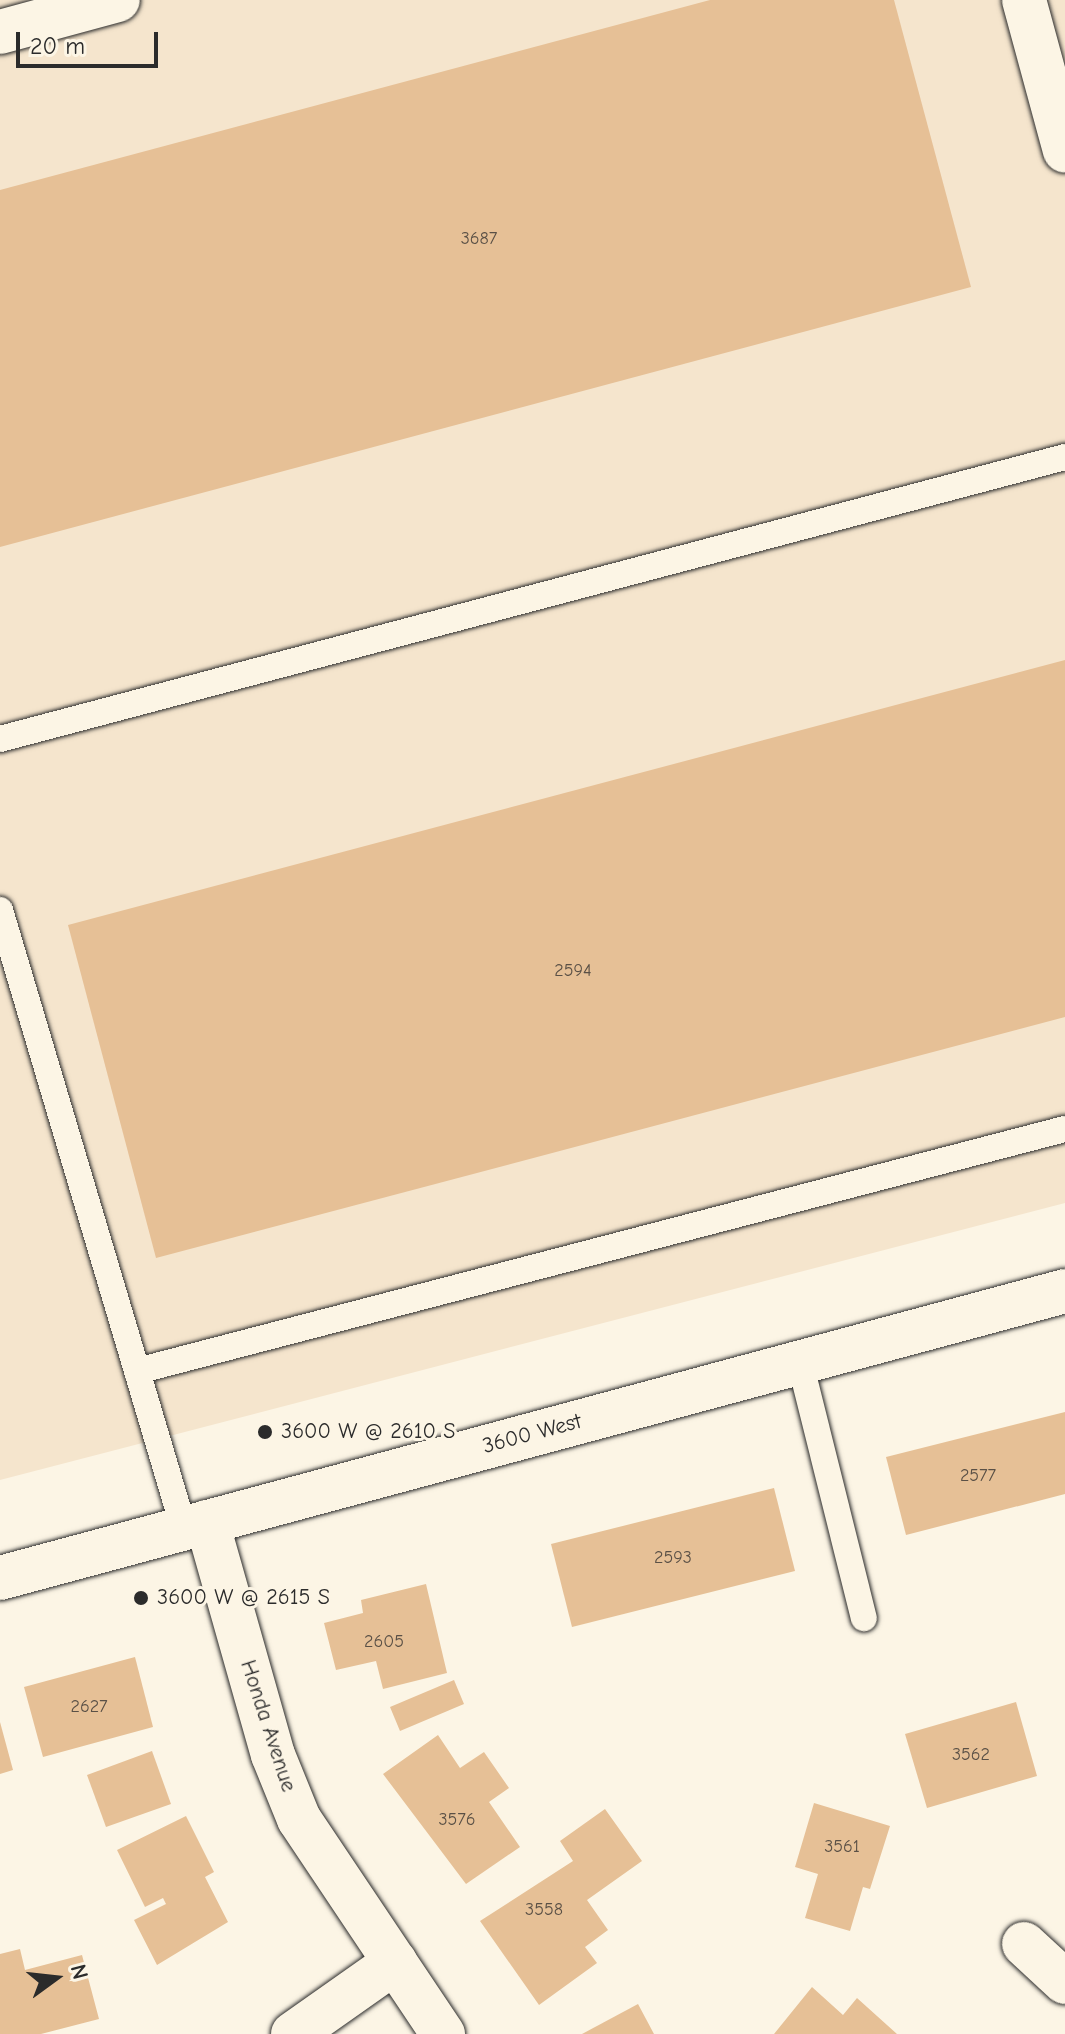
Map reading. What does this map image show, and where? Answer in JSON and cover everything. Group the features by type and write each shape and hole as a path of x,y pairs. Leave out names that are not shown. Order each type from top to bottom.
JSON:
{"street":[{"path":"0,32 118,0"},
{"path":"1024,0 1065,151"},
{"name":"3600 West","path":"0,1578 1065,1291"},
{"name":"Honda Avenue","path":"196,1526 288,1793 319,1851 443,2034"},
{"path":"1024,1944 1065,1982"},
{"path":"293,2034 395,1962"}],"lane":[{"path":"0,739 1065,457"},
{"path":"0,910 137,1371 196,1526"},
{"path":"137,1371 1065,1129"},
{"path":"800,1362 864,1618"}],"shaded area":[{"path":"0,0 1065,0 1065,1203 0,1480"}],"building":[{"path":"710,0 894,0 971,287 0,547 0,190"},
{"path":"1065,660 1065,1017 156,1258 68,925"},
{"path":"1065,1412 1065,1494 906,1535 886,1457"},
{"path":"774,1488 795,1571 572,1627 551,1544"},
{"path":"426,1584 447,1673 383,1689 376,1661 336,1670 324,1623 363,1613 361,1600"},
{"path":"135,1657 153,1727 43,1757 24,1687"},
{"path":"454,1680 464,1704 400,1731 390,1707"},
{"path":"1016,1702 1037,1776 927,1808 905,1734"},
{"path":"0,1722 13,1770 0,1774"},
{"path":"438,1735 460,1768 484,1752 509,1788 489,1802 520,1847 466,1884 383,1774"},
{"path":"152,1751 171,1804 106,1827 87,1775"},
{"path":"814,1803 890,1826 870,1889 863,1887 850,1931 805,1918 818,1874 795,1867"},
{"path":"605,1809 642,1861 587,1900 608,1930 585,1947 597,1963 539,2005 480,1921 573,1861 560,1841"},
{"path":"186,1816 214,1872 205,1877 228,1922 157,1965 134,1920 166,1904 163,1898 145,1907 117,1850"},
{"path":"20,1949 25,1970 82,1955 99,2019 41,2034 0,2034 0,1954"},
{"path":"812,1987 843,2015 857,1998 897,2034 774,2034"},
{"path":"638,2004 654,2034 582,2034"}],"place":[{"name":"3600 W @ 2610 S","path":"265,1432"},
{"name":"3600 W @ 2615 S","path":"141,1598"}]}
